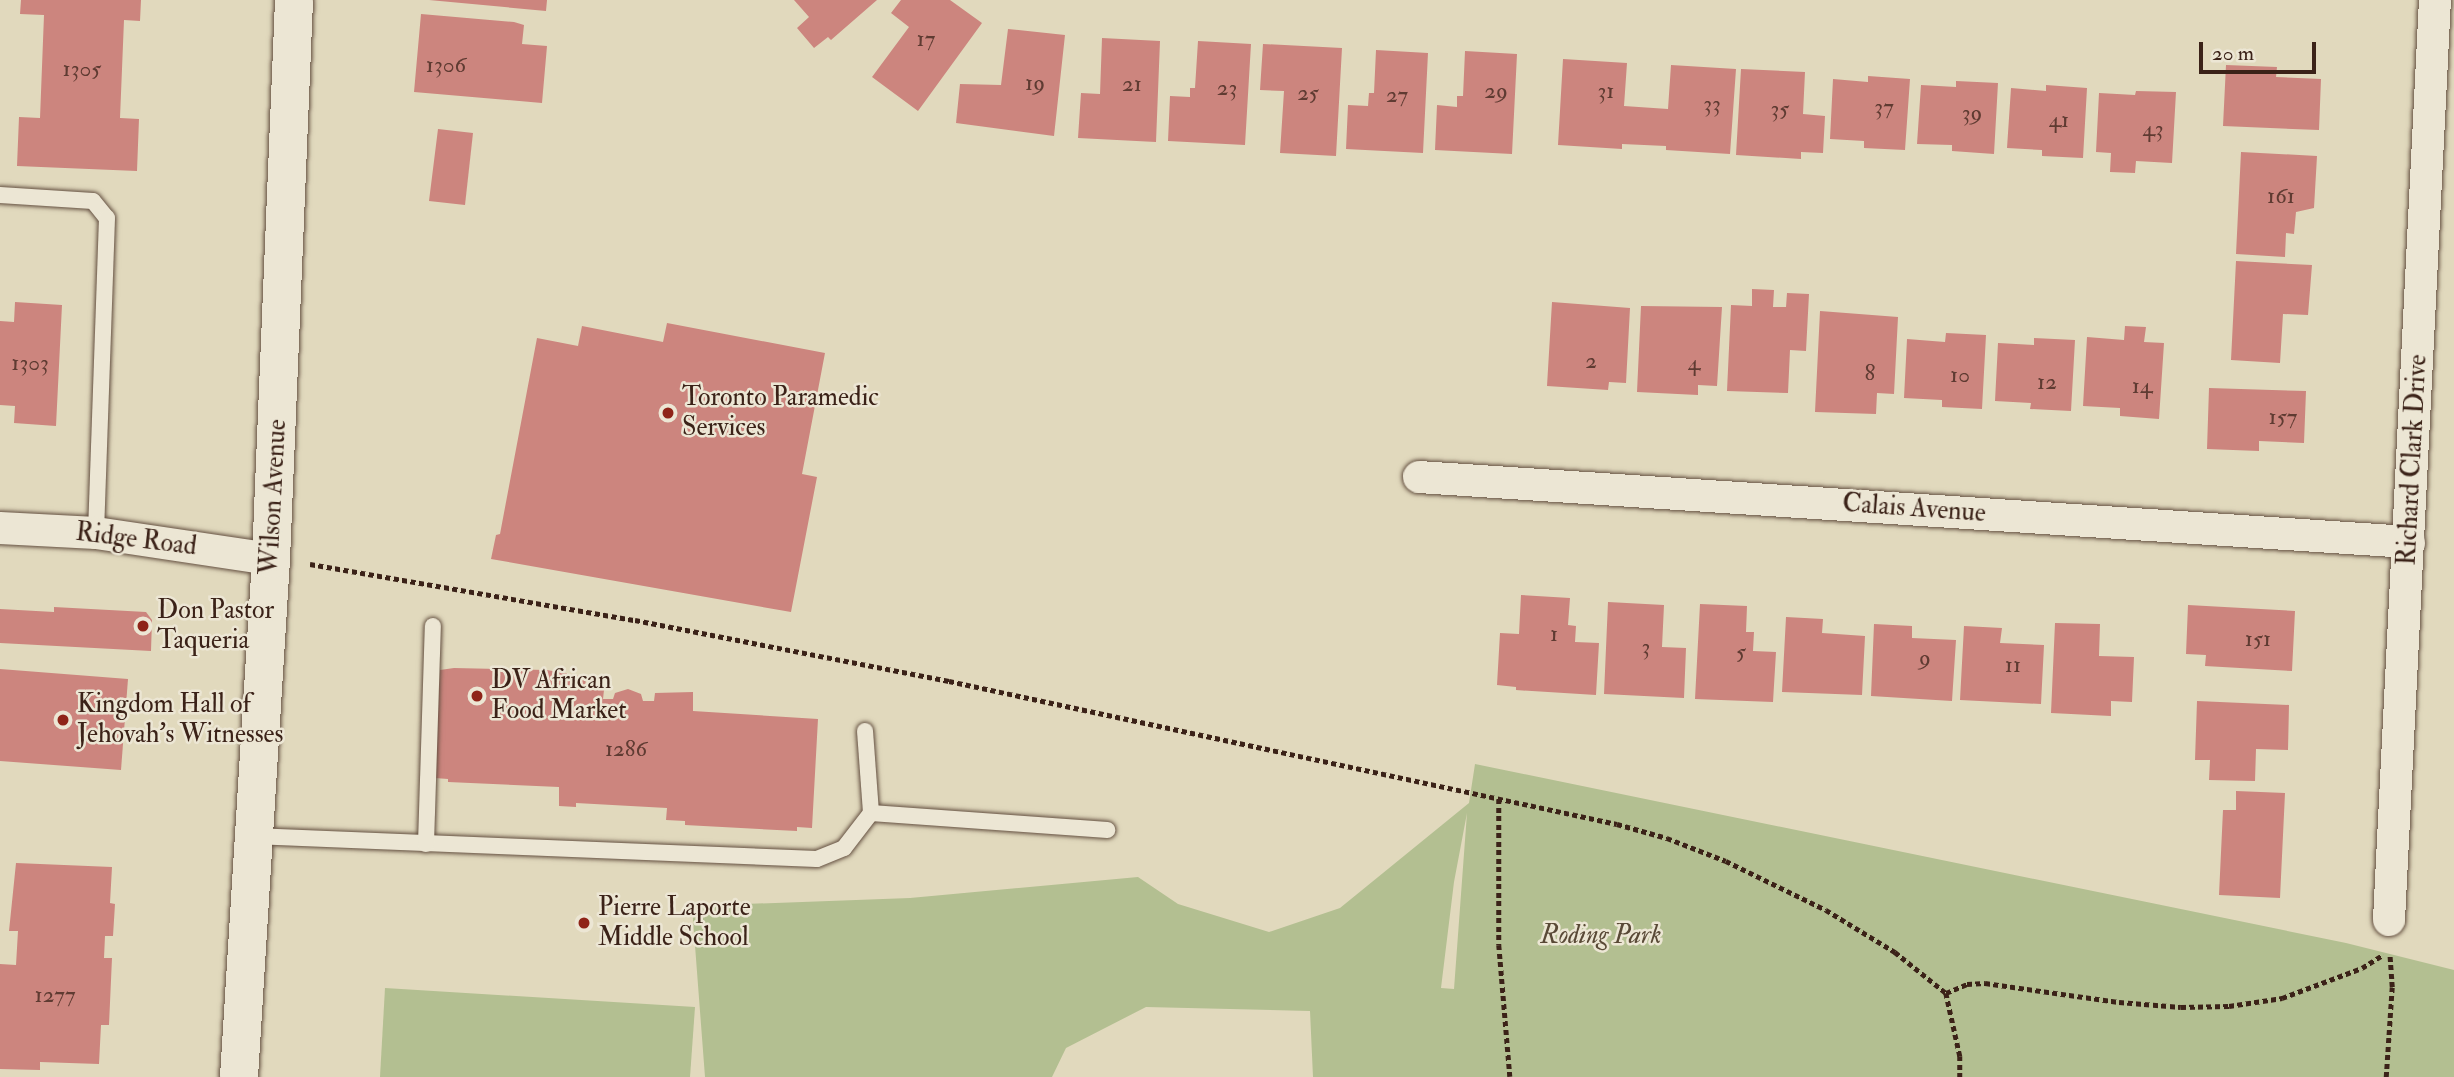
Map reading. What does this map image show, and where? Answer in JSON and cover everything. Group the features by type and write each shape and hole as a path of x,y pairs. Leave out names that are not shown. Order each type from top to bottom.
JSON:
{"main road":[{"name":"Wilson Avenue","path":"239,1077 271,559 294,0"}],"street":[{"name":"Richard Clark Drive","path":"2389,920 2435,0"},
{"name":"Calais Avenue","path":"1419,477 2409,542"},
{"name":"Ridge Road","path":"0,528 96,533 271,559"}],"lane":[{"path":"0,195 93,201 107,218 96,533"},
{"path":"426,844 433,626"},
{"path":"253,835 817,859 844,848 871,813 865,731"},
{"path":"871,813 1107,830"}],"path":[{"path":"271,559 349,569 635,620 949,681 1655,834 1726,862 1837,917 1895,952 1945,993 1960,1056 1960,1077"},
{"path":"1499,799 1499,945 1510,1077"},
{"path":"1945,993 1967,984 1985,983 2119,1002 2181,1007 2229,1006 2282,998 2362,968 2390,951 2392,987 2386,1077"}],"green space":[{"name":"Roding Park","path":"1475,764 2346,943 2454,970 2454,1077 1313,1077 1310,1011 1146,1007 1066,1048 1052,1077 705,1077 692,906 910,898 1138,877 1178,904 1269,932 1340,908 1469,803","holes":["1467,813 1454,989 1441,988 1454,882"]},
{"path":"385,988 695,1007 690,1077 380,1077"}],"building":[{"path":"21,0 141,0 140,21 124,20 120,118 139,119 137,171 17,166 19,117 40,118 44,15 20,14"},
{"path":"429,0 547,0 546,11"},
{"path":"794,0 877,0 831,40 828,37 814,48 797,28 809,17"},
{"path":"901,0 950,0 982,23 918,111 872,77 909,27 891,13"},
{"path":"421,14 524,25 522,44 547,46 542,103 414,92"},
{"path":"1008,29 1065,35 1054,136 956,123 960,84 1001,85"},
{"path":"1102,38 1160,41 1156,142 1078,138 1081,93 1100,94"},
{"path":"1198,41 1251,44 1245,145 1168,141 1170,96 1190,97 1190,88 1195,88"},
{"path":"1263,44 1342,48 1336,156 1280,153 1284,91 1260,90"},
{"path":"1376,50 1428,53 1423,153 1346,149 1348,105 1368,106 1369,93 1374,93"},
{"path":"1465,51 1517,54 1512,154 1435,150 1437,105 1457,107 1457,96 1463,96"},
{"path":"1563,59 1627,63 1624,106 1668,109 1671,65 1736,69 1730,154 1666,150 1666,146 1622,144 1622,149 1558,145"},
{"path":"2226,65 2277,67 2276,77 2321,79 2319,130 2223,126"},
{"path":"1741,69 1805,72 1803,114 1825,116 1823,153 1801,152 1801,159 1736,155"},
{"path":"1868,76 1910,79 1905,150 1864,148 1864,141 1830,139 1833,79 1868,82"},
{"path":"1956,81 1998,83 1994,154 1952,151 1952,145 1917,144 1921,85 1956,87"},
{"path":"2046,85 2087,88 2083,158 2042,156 2042,150 2007,148 2011,88 2046,91"},
{"path":"2136,91 2176,92 2172,163 2136,161 2135,173 2110,172 2111,153 2096,152 2099,93 2135,95"},
{"path":"438,129 473,133 465,205 429,201"},
{"path":"2241,152 2317,156 2314,208 2296,212 2294,234 2286,233 2285,257 2236,254"},
{"path":"2236,261 2312,265 2308,315 2283,314 2280,363 2231,360"},
{"path":"1752,289 1774,290 1773,307 1786,307 1787,293 1809,294 1806,351 1790,350 1788,393 1727,391 1731,305 1752,306"},
{"path":"15,302 62,305 56,426 14,423 15,406 0,405 0,321 14,322"},
{"path":"1552,302 1630,308 1626,383 1609,382 1608,390 1547,386"},
{"path":"1641,306 1722,307 1717,386 1698,385 1698,395 1637,392"},
{"path":"1820,311 1898,317 1894,394 1877,393 1876,414 1815,412"},
{"name":"Toronto Paramedic Services","path":"667,323 825,353 802,474 817,477 791,612 491,559 496,535 500,534 537,338 578,346 582,326 663,342"},
{"path":"2125,326 2146,327 2144,342 2164,343 2159,419 2120,416 2120,408 2083,406 2087,337 2124,340"},
{"path":"1946,333 1986,335 1982,409 1942,407 1942,400 1904,398 1907,339 1945,342"},
{"path":"2034,338 2075,340 2071,411 2030,409 2031,403 1995,401 1998,343 2034,345"},
{"path":"2209,388 2306,391 2304,443 2259,441 2259,451 2207,449"},
{"path":"1521,595 1570,598 1568,625 1576,626 1575,642 1599,643 1596,695 1516,690 1516,687 1497,685 1500,633 1519,634"},
{"path":"1608,602 1664,605 1662,647 1686,648 1684,698 1604,694"},
{"path":"1700,604 1747,606 1746,632 1754,632 1753,651 1776,652 1773,702 1695,699"},
{"path":"2188,605 2295,611 2292,671 2205,666 2206,655 2186,654"},
{"path":"54,607 146,612 152,620 151,651 0,643 0,609 54,612"},
{"path":"1786,617 1823,619 1822,633 1865,636 1862,695 1782,692"},
{"path":"2055,623 2100,624 2099,656 2134,657 2132,702 2111,701 2111,716 2051,713"},
{"path":"1874,624 1912,626 1912,638 1956,640 1952,701 1871,696"},
{"path":"1964,626 2002,628 2000,643 2044,645 2041,704 1960,700"},
{"name":"Kingdom Hall of Jehovah's Witnesses","path":"0,669 128,679 121,770 0,761"},
{"path":"440,670 547,670 586,677 585,689 604,690 603,699 613,699 615,693 628,689 641,694 643,701 654,701 655,693 693,692 693,711 818,719 812,828 797,827 797,831 685,825 685,821 666,820 667,808 576,803 576,807 559,806 559,787 448,782 448,779 435,778"},
{"path":"2197,701 2289,705 2288,750 2256,749 2255,781 2209,780 2210,760 2195,760"},
{"path":"2236,791 2285,793 2280,898 2219,895 2223,810 2236,810"},
{"path":"16,863 112,867 110,903 115,904 113,936 105,936 104,958 112,958 109,1025 101,1025 99,1064 40,1062 40,1070 0,1069 0,964 16,965 18,931 9,931"}],"place":[{"name":"Toronto Paramedic Services","path":"668,413"},
{"name":"Don Pastor Taqueria","path":"143,626"},
{"name":"DV African Food Market","path":"477,696"},
{"name":"Kingdom Hall of Jehovah's Witnesses","path":"63,720"},
{"name":"Pierre Laporte Middle School","path":"584,923"}]}
